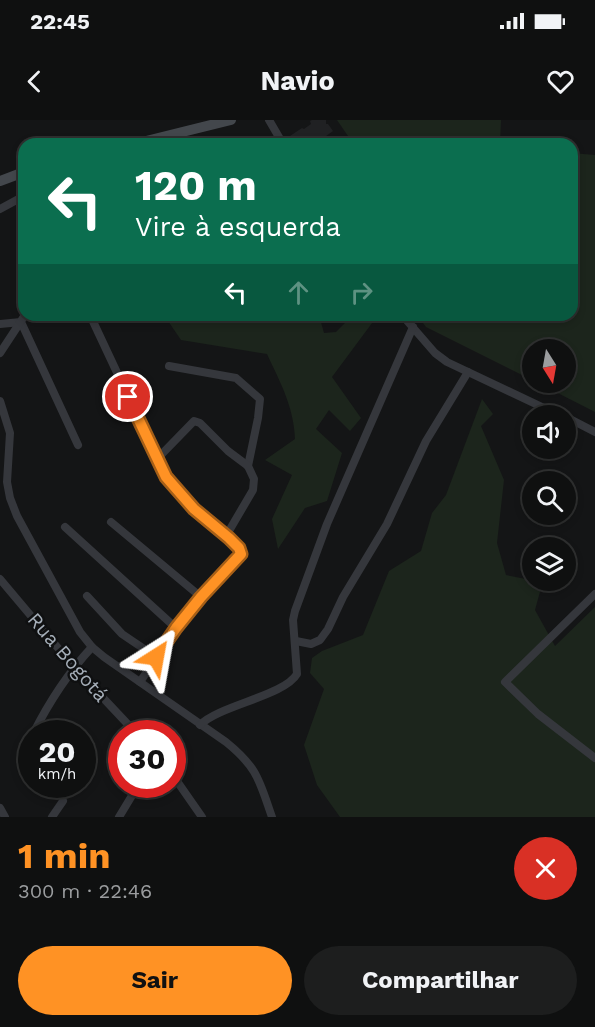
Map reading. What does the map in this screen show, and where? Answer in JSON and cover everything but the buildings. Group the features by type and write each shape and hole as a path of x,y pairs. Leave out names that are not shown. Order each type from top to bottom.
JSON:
{"main road":[{"path":"158,138 231,120"},
{"path":"0,181 18,174"}],"street":[{"path":"269,120 279,138"},
{"path":"1,209 18,199"},
{"path":"0,324 18,320"},
{"path":"0,353 22,321"},
{"path":"24,321 78,445"},
{"path":"93,321 166,477 194,509 239,548 241,554 176,628 140,682"},
{"path":"408,321 435,353 447,362 539,405"},
{"path":"200,725 219,712 241,705 294,679 297,668 293,621 295,611 358,449 413,327"},
{"path":"169,366 236,378 260,399 248,466"},
{"path":"296,641 311,644 320,639 328,628 343,597 387,524 426,441 468,372"},
{"path":"0,401 10,433 7,482 10,498 17,516 80,632 92,647 226,742 252,766 272,817"},
{"path":"157,459 194,421 200,423 228,451 248,466 255,479 253,489 226,536"},
{"path":"576,422 595,432"},
{"path":"111,522 201,597"},
{"path":"65,527 176,628"},
{"name":"Rua Bogotá","path":"0,579 74,667 124,720"},
{"path":"595,594 505,682 537,714 595,758"},
{"path":"87,597 122,634 156,657"},
{"path":"40,720 74,667 92,647"},
{"path":"186,794 202,817"},
{"path":"119,817 131,798"},
{"path":"52,817 63,801"},
{"path":"0,808 5,817"}],"shaded area":[{"path":"326,120 326,124 333,131 323,138 292,138 290,136 311,124 310,121"},
{"path":"337,120 501,120 500,138 354,138 348,136"},
{"path":"578,154 595,155 595,412 558,393 576,393 576,339 522,339 522,375 426,327 422,321 578,321"},
{"path":"168,321 321,321 324,333 336,332 347,321 374,321 332,377 361,418 350,431 329,410 316,429 342,453 327,501 305,508 278,549 272,519 292,475 265,460 295,439 289,405 267,354 181,340"},
{"path":"482,399 493,414 481,426 504,480 497,543 506,575 522,578 522,591 540,591 535,610 555,646 595,607 595,817 340,817 317,785 304,745 324,689 310,673 312,658 322,651 363,635 389,571 421,551 432,513 446,495"}],"route":[{"path":"128,397 166,477 194,509 241,551 239,557 201,597 176,628 156,657"}]}
